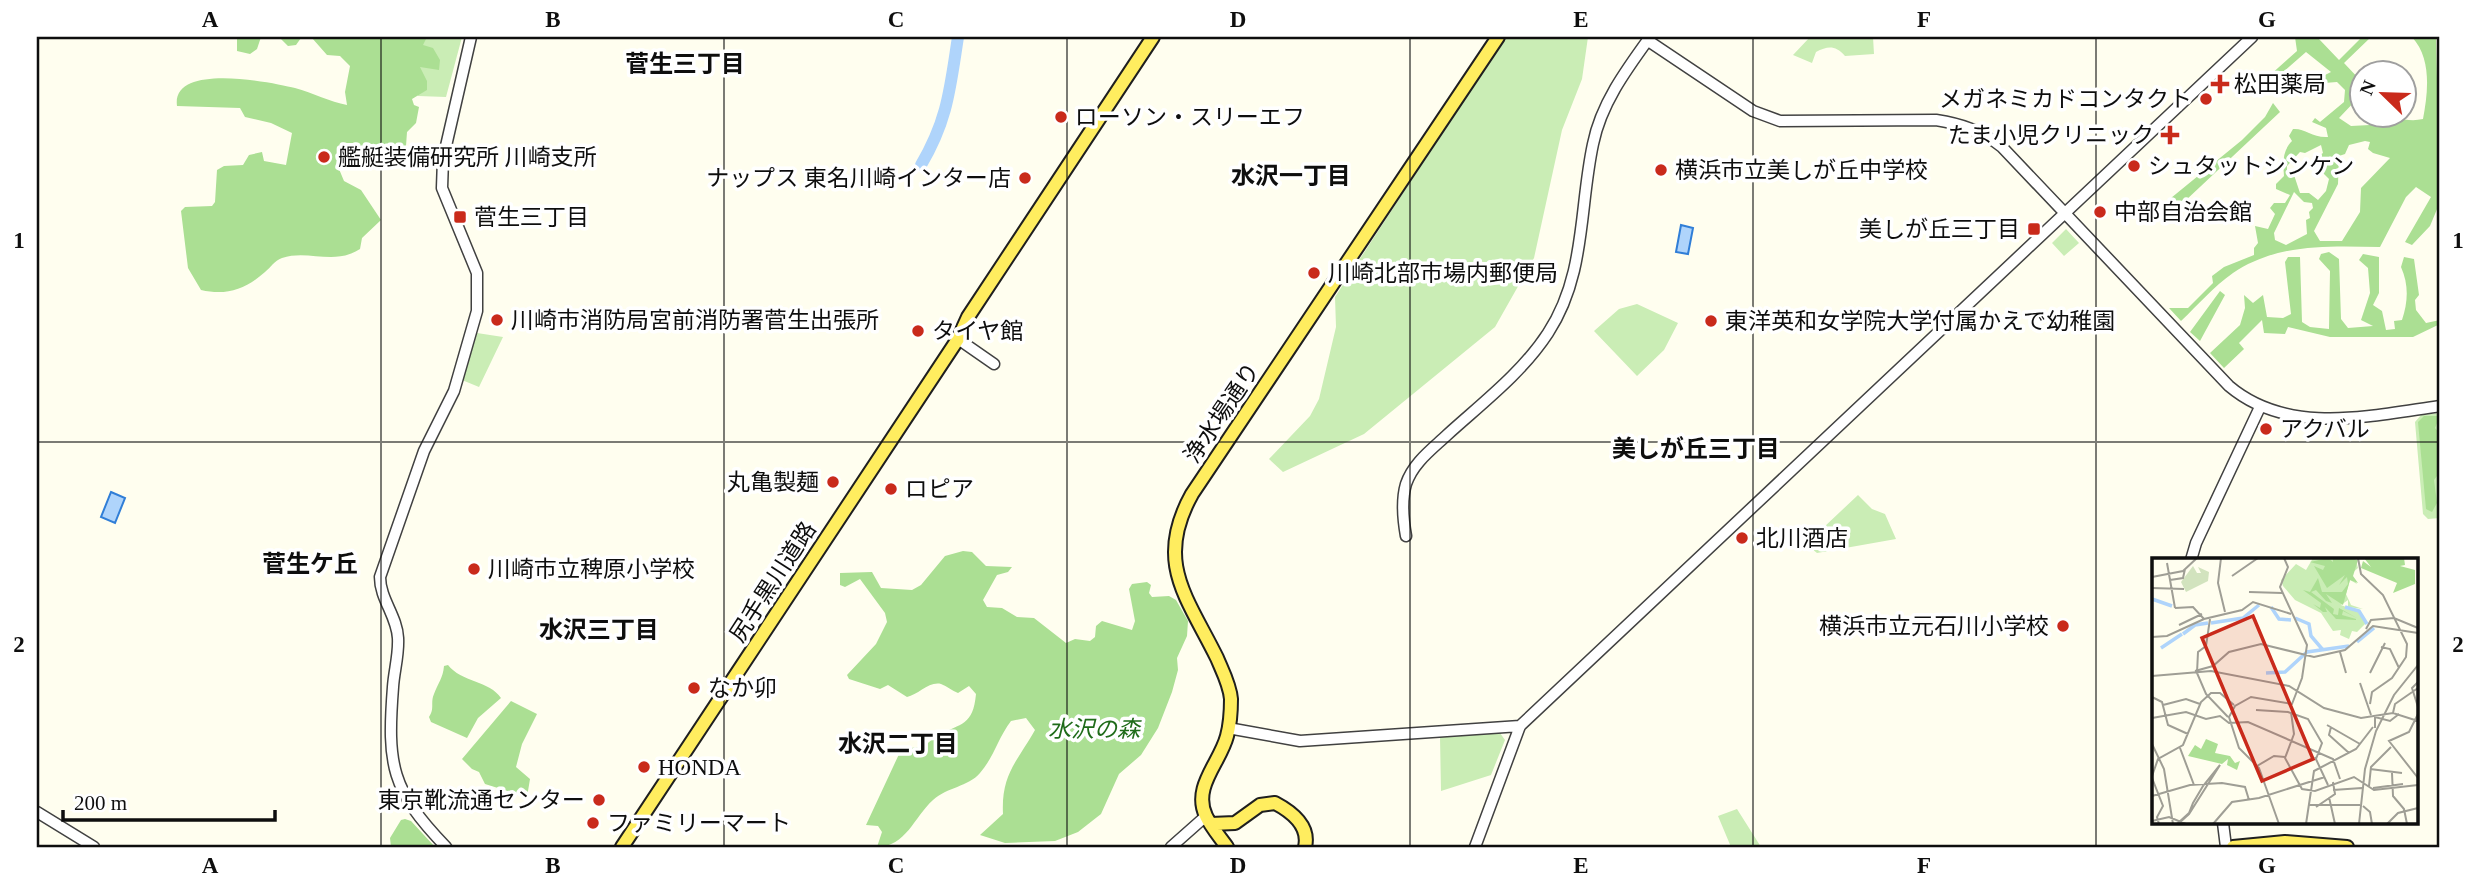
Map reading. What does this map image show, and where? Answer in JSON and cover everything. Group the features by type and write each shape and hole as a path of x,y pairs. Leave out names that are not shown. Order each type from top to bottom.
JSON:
{"main road":[{"name":"尻手黒川道路","path":"622,847 1153,37"},
{"name":"尻手黒川道路","path":"958,338 972,323 1162,37"},
{"name":"浄水場通り","path":"1208,820 1202,804 1205,781 1222,748 1228,728 1231,698 1208,641 1184,598 1175,569 1174,552 1178,523 1192,494 1498,37"},
{"path":"1208,820 1235,823 1260,805 1275,803 1303,827 1307,837 1305,847"},
{"path":"1208,820 1227,847"},
{"path":"2233,847 2285,842 2347,847"}],"street":[{"path":"446,847 414,813 397,780 391,710 398,636 380,586 380,577 424,451 453,391 477,311 477,273 442,188 443,159 471,37"},
{"path":"1475,847 1520,726 2252,37"},
{"path":"1406,536 1403,499 1414,468 1524,363 1545,337 1562,309 1578,261 1590,162 1599,120 1621,79 1648,38 1753,111 1780,121 1936,120 1973,129 2002,147 2229,386 2260,407 2284,416 2316,419 2440,406"},
{"path":"958,338 995,364"},
{"path":"2192,558 2196,543 2260,407"},
{"path":"1228,728 1300,741 1520,726"},
{"path":"37,812 94,847"},
{"path":"1171,847 1208,820"},
{"path":"2223,824 2226,847"}],"green space":[{"path":"237,37 261,37 257,49 250,54 237,51"},
{"path":"279,37 427,37 423,45 433,48 440,60 439,70 420,67 427,81 427,90 412,99 414,105 419,107 416,123 407,132 406,146 394,152 392,162 376,162 347,156 339,169 344,181 361,190 381,220 362,238 360,249 340,256 302,255 282,258 258,278 236,290 201,290 188,268 181,211 185,207 212,206 215,202 217,170 224,166 243,165 249,155 262,152 264,161 286,165 292,133 271,123 245,117 240,108 177,106 179,92 190,84 205,79 246,79 295,88 347,105 345,92 350,66 340,56 327,55 312,38 301,38 296,45 288,46"},
{"path":"393,37 462,37 446,97 418,96"},
{"path":"1505,37 1588,37 1582,79 1562,130 1534,258 1495,327 1364,434 1283,472 1269,459 1310,416 1319,399 1336,327 1335,297"},
{"path":"1810,37 1873,37 1874,54 1845,56 1835,48 1828,48 1816,52 1812,63 1793,55"},
{"path":"2295,37 2321,37 2319,39 2339,60 2362,37 2371,37 2344,63 2348,67 2348,109 2339,118 2348,124 2348,130 2418,130 2418,119 2423,119 2427,76 2423,55 2412,37 2436,37 2440,202 2430,226 2412,245 2405,242 2431,197 2416,187 2406,197 2380,247 2304,248 2268,256 2250,263 2226,278 2181,321 2169,308 2188,308 2213,283 2212,276 2224,267 2254,255 2254,248 2258,243 2255,226 2268,229 2275,214 2270,208 2274,203 2285,203 2290,195 2276,189 2276,184 2284,176 2284,157 2292,141 2289,136 2293,129 2328,137 2326,128 2312,122 2315,118 2320,122 2344,102 2345,90 2337,82 2324,83 2311,90 2315,80 2331,72 2306,52 2273,81 2269,76 2297,51","holes":["2370,142 2368,149 2373,153 2390,158 2361,188 2360,212 2342,241 2320,241 2314,231 2338,184 2339,156 2345,154 2349,145","2321,145 2323,153 2311,161 2314,166 2322,165 2321,171 2329,179 2326,191 2318,200 2309,193 2300,193 2293,172 2287,174 2287,166 2300,152 2305,153","2294,192 2304,202 2312,203 2313,208 2309,212 2310,218 2306,220 2307,234 2286,245 2275,240 2274,233"]},
{"path":"2273,103 2280,112 2169,216 2160,207 2242,140 2265,117"},
{"path":"2066,229 2079,243 2064,256 2052,243"},
{"path":"2329,252 2339,259 2341,319 2348,328 2373,326 2361,320 2370,293 2368,268 2359,260 2363,254 2379,257 2379,293 2373,305 2382,311 2386,330 2395,329 2394,321 2402,320 2404,313 2406,287 2401,267 2404,257 2414,259 2419,295 2415,300 2416,310 2426,323 2440,320 2440,324 2413,337 2330,337 2288,327 2285,334 2264,333 2262,320 2239,343 2244,349 2224,368 2210,353 2240,325 2245,308 2244,295 2253,303 2263,295 2267,317 2283,318 2291,314 2285,262 2288,257 2300,257 2302,322 2310,327 2329,329 2330,271 2319,259 2321,254"},
{"path":"2220,291 2225,295 2200,341 2190,332"},
{"path":"1637,304 1678,323 1664,350 1637,376 1594,331 1619,309"},
{"path":"477,333 503,337 479,387 462,380"},
{"path":"2440,413 2440,518 2428,519 2423,514 2415,422 2421,415"},
{"path":"2424,416 2440,416 2435,428 2440,434 2440,472 2434,480 2437,503 2432,512 2426,509 2418,422"},
{"path":"1858,495 1872,509 1885,514 1896,539 1817,553 1806,544"},
{"name":"水沢の森","path":"963,551 972,552 986,566 1012,567 1008,572 997,575 983,600 987,607 1002,608 1017,617 1034,618 1066,643 1075,639 1090,641 1095,637 1096,626 1102,621 1132,630 1135,621 1129,589 1132,584 1147,582 1151,585 1149,593 1152,597 1169,596 1176,600 1188,621 1187,636 1177,658 1178,670 1172,692 1158,728 1141,755 1119,774 1101,814 1078,832 1055,841 1005,843 980,835 1003,814 1007,778 1035,730 1026,718 1011,721 989,761 975,778 933,800 909,830 895,842 877,847 882,832 878,826 866,825 900,752 925,745 965,722 972,712 976,694 969,686 958,693 937,684 907,697 888,685 880,689 849,679 847,675 876,644 887,622 885,613 860,579 845,587 840,585 840,573 872,572 881,588 912,590 921,585 945,556"},
{"path":"448,665 460,675 490,688 501,698 478,718 467,738 431,722 429,717 444,666"},
{"path":"511,701 537,714 522,744 516,767 530,779 527,797 485,784 479,772 462,759"},
{"path":"1500,733 1505,740 1491,775 1441,791 1440,737"},
{"path":"1737,809 1761,847 1731,847 1718,816"},
{"path":"401,820 411,821 435,847 391,847 390,838"}],"water":[{"path":"1681,225 1693,228 1688,254 1676,252"},
{"path":"111,492 125,498 115,523 101,517"}],"waterway":[{"path":"921,165 942,118 958,37"}],"place":[{"name":"松田薬局","path":"2220,84"},
{"name":"メガネミカドコンタクト","path":"2206,99"},
{"name":"ローソン・スリーエフ","path":"1061,117"},
{"name":"たま小児クリニック","path":"2170,135"},
{"name":"艦艇装備研究所 川崎支所","path":"324,157"},
{"name":"シュタットシンケン","path":"2134,166"},
{"name":"横浜市立美しが丘中学校","path":"1661,170"},
{"name":"ナップス 東名川崎インター店","path":"1025,178"},
{"name":"中部自治会館","path":"2100,212"},
{"name":"菅生三丁目","path":"460,217"},
{"name":"美しが丘三丁目","path":"2034,229"},
{"name":"川崎北部市場内郵便局","path":"1314,273"},
{"name":"川崎市消防局宮前消防署菅生出張所","path":"497,320"},
{"name":"東洋英和女学院大学付属かえで幼稚園","path":"1711,321"},
{"name":"タイヤ館","path":"918,331"},
{"name":"アクバル","path":"2266,429"},
{"name":"丸亀製麺","path":"833,482"},
{"name":"ロピア","path":"891,489"},
{"name":"北川酒店","path":"1742,538"},
{"name":"川崎市立稗原小学校","path":"474,569"},
{"name":"横浜市立元石川小学校","path":"2063,626"},
{"name":"なか卯","path":"694,688"},
{"name":"HONDA","path":"644,767"},
{"name":"東京靴流通センター","path":"599,800"},
{"name":"ファミリーマート","path":"593,823"}],"district":[{"name":"菅生三丁目","path":"685,64"},
{"name":"水沢一丁目","path":"1291,176"},
{"name":"美しが丘三丁目","path":"1696,449"},
{"name":"菅生ケ丘","path":"310,564"},
{"name":"水沢三丁目","path":"599,630"},
{"name":"水沢二丁目","path":"898,744"}]}
